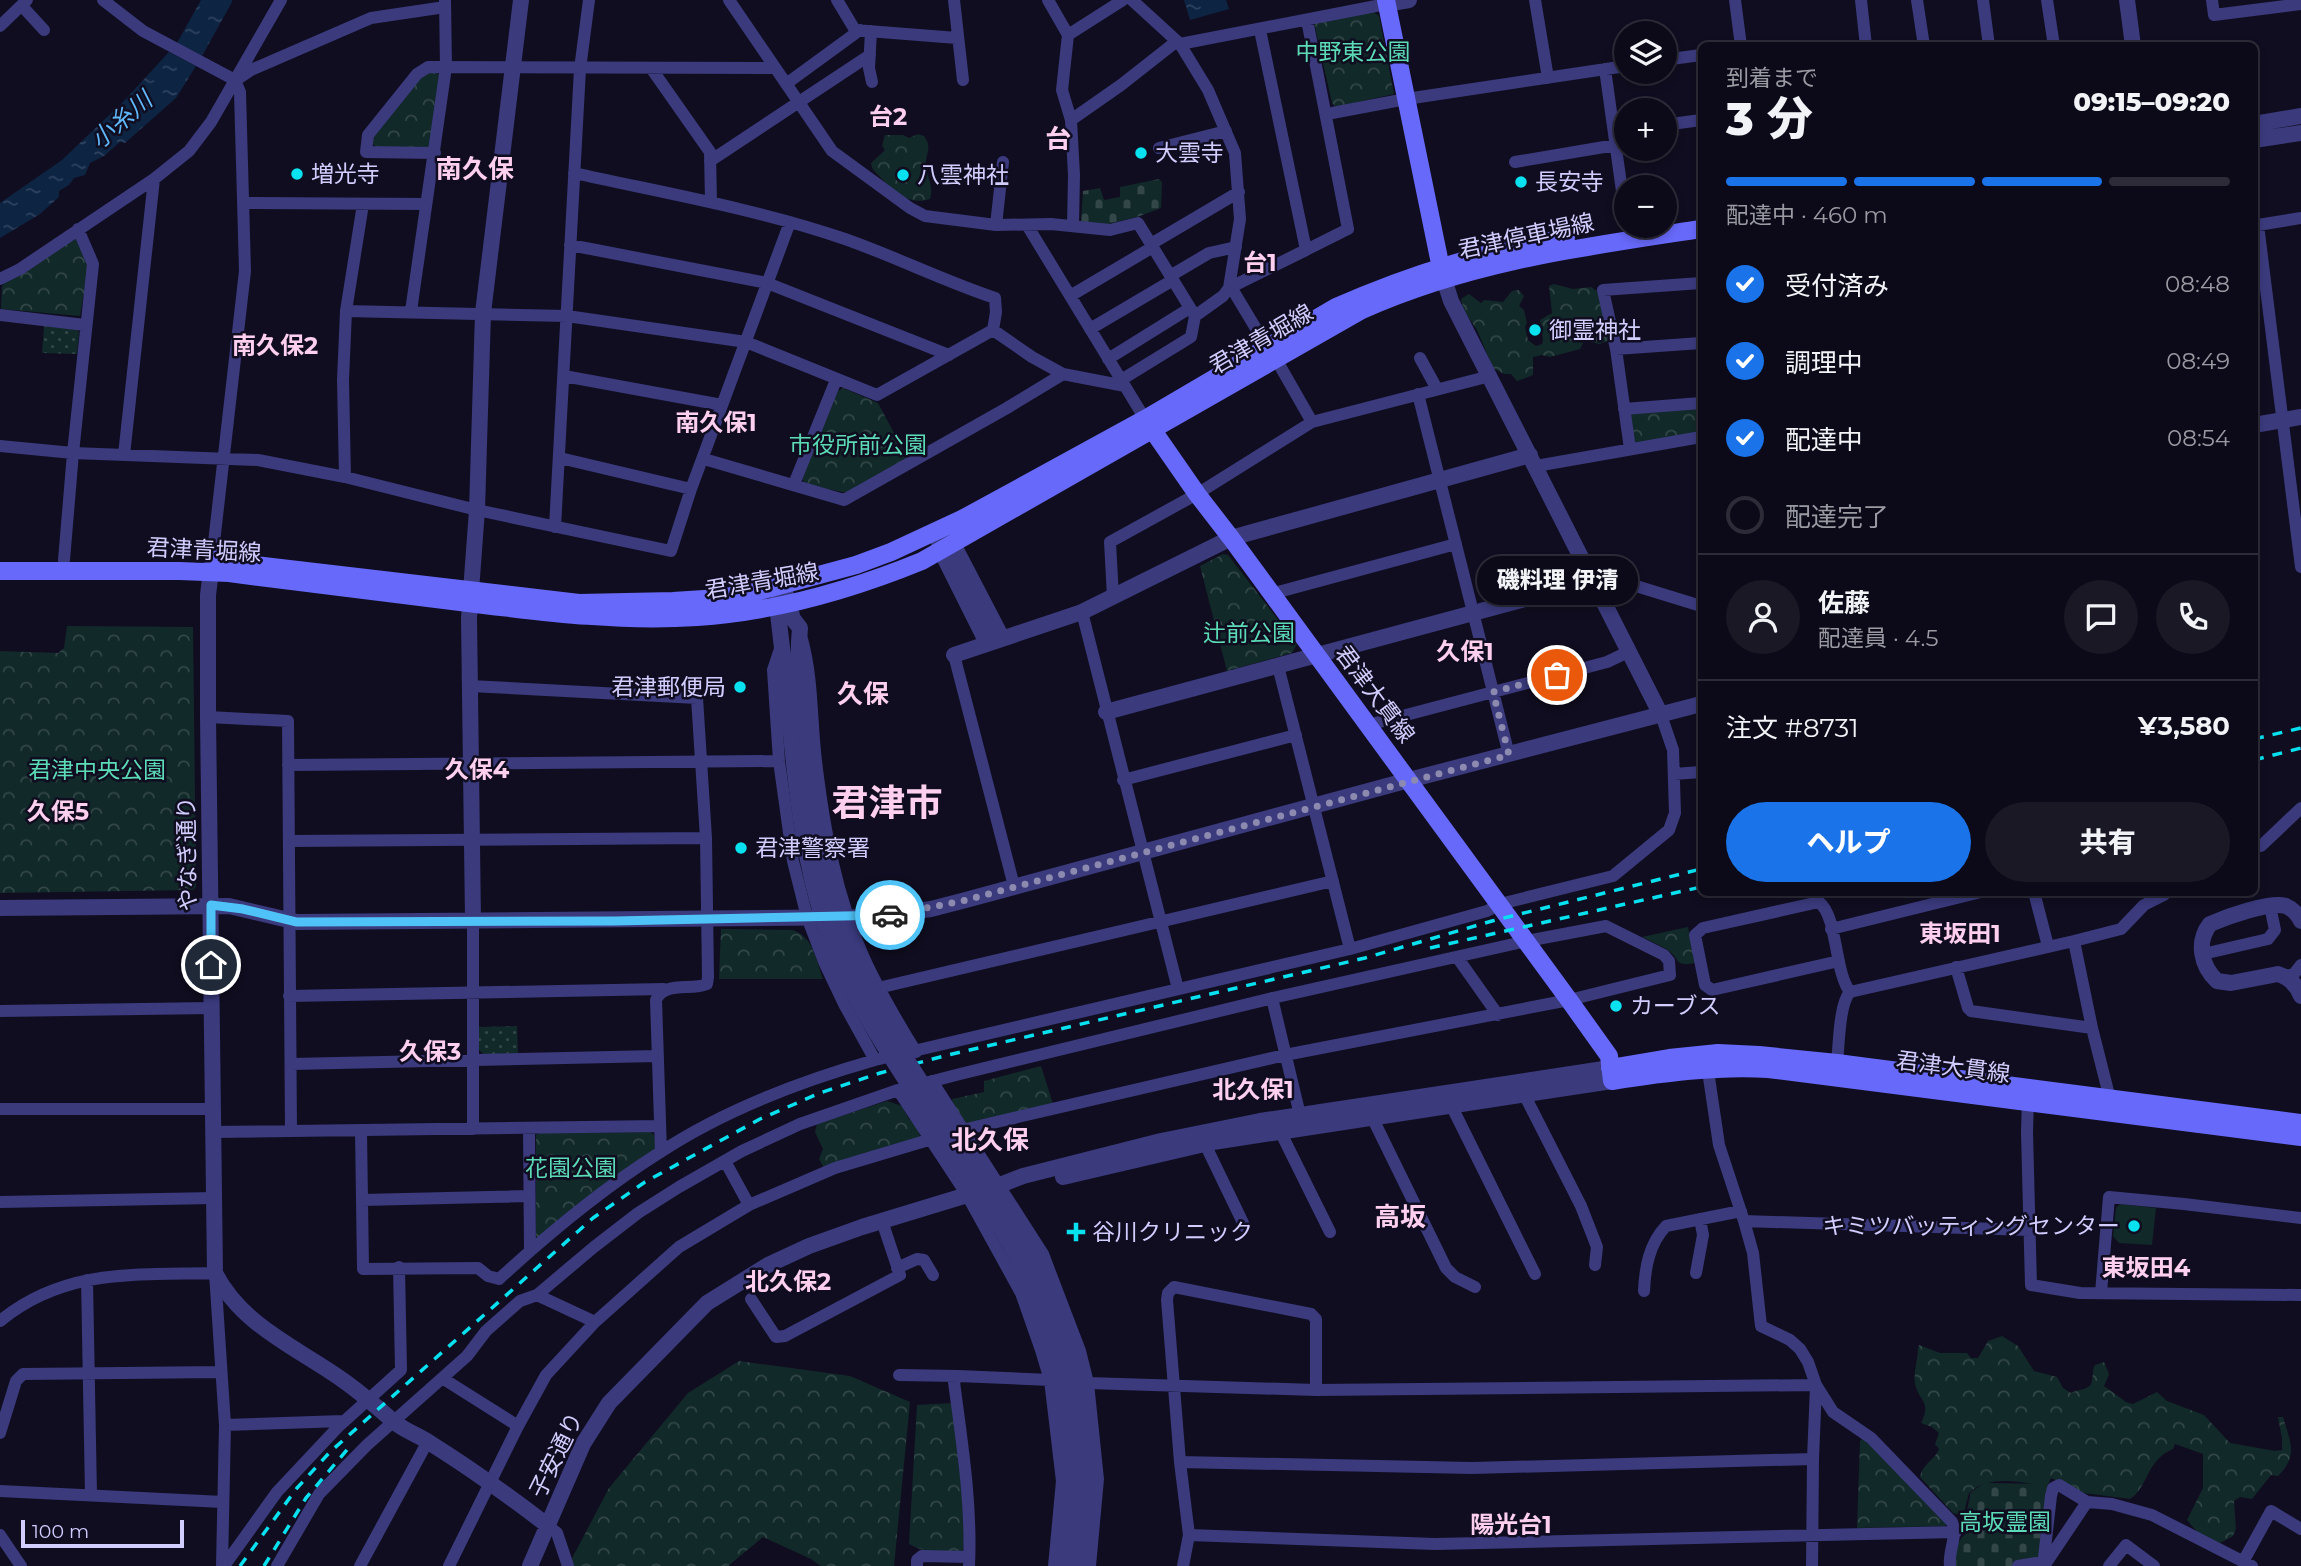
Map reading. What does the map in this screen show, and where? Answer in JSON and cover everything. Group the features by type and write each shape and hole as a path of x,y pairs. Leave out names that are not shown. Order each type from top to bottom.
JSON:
{"main road":[{"path":"1386,2 1442,272"},
{"path":"1677,220 1698,216"},
{"name":"君津停車場線","path":"1442,272 1508,248 1614,228"},
{"name":"君津停車場線","path":"1442,272 1473,270 1555,252 1698,229"},
{"name":"君津青堀線","path":"0,561 64,560 211,566 470,597 580,617 699,617 783,604 860,585 922,561 1271,353 1442,272"},
{"name":"君津青堀線","path":"470,597 614,604 720,598 783,585 856,565 936,531 1148,424"},
{"name":"君津大貫線","path":"1148,424 1609,1056 1611,1075 1759,1055 1838,1063 2186,1124 2301,1137"},
{"name":"君津青堀線","path":"0,571 211,566"},
{"name":"君津大貫線","path":"1707,1061 2028,1095 2110,1099 2301,1123"}],"street":[{"path":"103,0 143,31 231,77 240,92 245,271 211,566"},
{"path":"0,279 20,269 154,179 189,151 211,122 231,77 281,0"},
{"path":"473,1129 470,597 477,510 483,313 521,0"},
{"path":"555,527 580,68 589,0"},
{"path":"729,0 837,157 910,208 925,216 996,225 1036,223 1110,230 1138,223 1193,312 1191,337 1123,383 1063,374 1032,357 993,330"},
{"path":"836,0 855,30 957,38"},
{"path":"954,0 963,80"},
{"path":"1048,0 1068,35 1062,89 1071,120 1073,226"},
{"path":"1068,35 1123,0"},
{"path":"1132,0 1179,42 1208,90 1226,131 1235,153 1240,219 1230,287 1312,422"},
{"path":"1071,120 1179,42 1260,30 1386,2 1409,0"},
{"path":"1535,0 1548,78"},
{"path":"1735,0 1740,42"},
{"path":"1861,0 1866,42"},
{"path":"1917,0 1923,42"},
{"path":"1983,0 1988,42"},
{"path":"2047,0 2053,42"},
{"path":"2127,0 2132,42"},
{"path":"2212,0 2214,15 2282,4 2301,4"},
{"path":"0,26 24,3 44,30"},
{"path":"231,77 251,71 371,18 445,3 446,66 411,311"},
{"path":"1108,359 1223,296 1230,287 1348,229 1307,20"},
{"path":"1260,30 1306,250"},
{"path":"786,84 866,31"},
{"path":"866,31 872,82"},
{"path":"710,161 870,55"},
{"path":"1677,58 1698,55"},
{"path":"435,153 366,152 368,135 417,74 428,67 775,68"},
{"path":"651,68 710,152 711,202"},
{"path":"1327,114 1406,99 1614,68"},
{"path":"1605,69 1614,115"},
{"path":"2258,123 2301,116"},
{"path":"1677,123 1698,120"},
{"path":"1159,148 1226,131"},
{"path":"2258,139 2301,133"},
{"path":"1515,162 1614,137"},
{"path":"996,225 1003,162"},
{"path":"574,173 790,222 902,260 956,285 995,299 993,330"},
{"path":"124,455 154,179"},
{"path":"1070,296 1239,192"},
{"path":"244,203 426,204"},
{"path":"345,477 343,380 346,312 363,204"},
{"path":"2301,218 2258,225 2301,567"},
{"path":"0,446 73,453 258,460 345,477 477,510 671,551 691,489 790,222"},
{"path":"1027,225 1148,424"},
{"path":"64,560 93,264 78,229"},
{"path":"570,245 767,283 949,355"},
{"path":"1090,329 1209,253 1236,247"},
{"path":"361,1130 363,1269 478,1268 488,1276 499,1279 584,1206 660,1152 770,1096 827,1074 875,1060 1350,949 1487,911 1500,904 1613,876 1621,871 1669,830 1673,823 1675,813 1671,741 1661,715 1451,301 1442,272"},
{"path":"1630,449 1616,349 1603,290 1698,283"},
{"path":"346,312 411,311 567,316 746,342 877,395 993,330"},
{"path":"0,315 85,325"},
{"path":"1616,349 1698,343"},
{"path":"1420,358 1437,389"},
{"path":"704,458 844,500 1063,374"},
{"path":"564,376 722,405"},
{"path":"1113,597 1110,542 1197,494 1312,422 1490,376"},
{"path":"794,484 836,380"},
{"path":"1418,394 1509,755"},
{"path":"1625,409 1698,403"},
{"path":"2258,424 2301,417"},
{"path":"1014,886 954,655 1082,612 1231,538 1441,479 1533,460 1698,438"},
{"path":"560,458 691,489"},
{"path":"936,531 995,640"},
{"path":"1271,594 1456,544"},
{"name":"やなぎ通り","path":"211,566 208,596 208,717 215,1273"},
{"path":"1106,712 1591,581 1610,578 1698,605"},
{"path":"783,585 782,646 774,670 779,761 793,862 807,917 844,1004 875,1060"},
{"path":"783,604 800,628 808,662 816,760 828,845 848,917 878,988 916,1052"},
{"path":"1082,612 1178,989"},
{"path":"800,628 791,664 804,840 822,916 859,1004 1016,1256 1049,1333 1060,1371 1071,1444 1071,1513 1065,1566"},
{"path":"782,646 791,664 825,878 843,936 872,1000 1029,1253 1062,1329 1073,1368 1084,1445 1085,1512 1078,1566"},
{"path":"1368,725 1606,662 1628,652"},
{"path":"1278,666 1350,949"},
{"path":"289,996 664,989 700,987 707,984 706,838 698,698 470,686"},
{"path":"0,908 211,905 243,909 290,921 615,921 876,917 931,909 1661,715 1698,702"},
{"path":"208,717 288,721 291,1131"},
{"path":"1124,780 1296,736"},
{"path":"288,765 779,761"},
{"path":"1674,774 1698,772"},
{"path":"2260,846 2301,808"},
{"path":"289,841 706,838"},
{"path":"878,988 1333,881"},
{"path":"1831,929 1965,896"},
{"path":"2035,896 2048,946"},
{"path":"1838,1063 1842,1015 1846,996 1850,992 2121,929 2144,905 2162,896"},
{"path":"1839,961 1712,989 1705,985 1695,936 1703,928 1819,902 1826,907 1846,987 1850,992"},
{"path":"2203,954 2267,939 2275,930 2270,906"},
{"path":"2301,921 2293,911 2284,906 2270,906 2210,924 2201,941 2207,969 2217,981 2224,984 2278,974 2286,976 2294,974 2301,965"},
{"path":"276,1566 319,1494 393,1421 467,1356 486,1331 520,1301 537,1295 638,1213 679,1187 741,1151 800,1124 932,1081 1272,999 1527,941 1606,926 1664,955 1669,961 1670,975 1569,1000 1284,1055 962,1130 835,1168 749,1205 678,1247 595,1322 546,1375 449,1566"},
{"path":"2074,941 2110,1099"},
{"path":"1457,957 1498,1015"},
{"path":"1956,967 1971,1011 2092,1028"},
{"path":"2286,976 2297,986 2301,996"},
{"path":"660,1152 656,1000 664,989"},
{"path":"1272,999 1300,1115"},
{"path":"0,1011 212,1008"},
{"path":"291,1064 657,1056"},
{"path":"1707,1061 1718,1145 1753,1253 1761,1326 1790,1340 1800,1349 1816,1385 1833,1412 1871,1438 1952,1522 1956,1532 1950,1566"},
{"path":"1003,1184 1028,1185 1205,1144 1524,1094 1611,1075"},
{"path":"1003,1184 1023,1176 1211,1129 1611,1075"},
{"path":"932,1081 962,1130 1003,1184 1042,1254 1080,1351 1088,1383 1098,1479 1090,1566"},
{"path":"898,1090 967,1195 1021,1293 1050,1380 1062,1481 1054,1566"},
{"path":"1524,1094 1581,1206 1597,1247 1595,1265"},
{"path":"2028,1095 2031,1285 2080,1293 2301,1295"},
{"path":"1451,1105 1535,1274"},
{"path":"0,1110 213,1109"},
{"path":"1372,1117 1446,1268 1455,1277 1475,1287"},
{"path":"213,1132 660,1126"},
{"path":"529,1128 530,1251"},
{"path":"1280,1131 1330,1232"},
{"path":"1205,1144 1245,1227"},
{"path":"725,1161 749,1205"},
{"name":"子安通り","path":"530,1566 583,1444 609,1403 665,1343 707,1304 768,1265 809,1246 1003,1184"},
{"path":"362,1200 529,1196"},
{"path":"0,1202 214,1198"},
{"path":"2101,1293 2109,1198 2301,1218"},
{"path":"1644,1291 1645,1265 1660,1232 1666,1226 1700,1219 1743,1216 2029,1230"},
{"path":"1696,1273 1703,1235 1700,1219"},
{"path":"751,1299 776,1337 785,1336 900,1275 882,1221"},
{"path":"897,1268 917,1259 924,1260 933,1275"},
{"path":"223,1566 277,1492 343,1422 401,1370 399,1268"},
{"path":"0,1321 19,1306 52,1289 87,1280 215,1273"},
{"path":"215,1273 225,1425 223,1566"},
{"path":"215,1273 229,1295 262,1328 344,1381 393,1421 428,1441 491,1484 557,1533 568,1566"},
{"path":"87,1280 91,1495"},
{"path":"1183,1566 1189,1535 1180,1462 1168,1293 1174,1287 1311,1314 1316,1319 1316,1390"},
{"path":"537,1295 595,1322"},
{"path":"1,1425 16,1381 23,1374 221,1372"},
{"path":"899,1374 1050,1380"},
{"path":"917,1566 917,1560 922,1556 969,1562 971,1544 964,1457 954,1382 958,1376"},
{"path":"442,1378 518,1426"},
{"path":"1088,1383 1316,1390 1816,1385"},
{"path":"1812,1566 1816,1385"},
{"path":"225,1425 343,1422"},
{"path":"360,1566 428,1441"},
{"path":"1180,1462 1472,1468 1813,1459"},
{"path":"2043,1566 2053,1488 2059,1485 2087,1502 2112,1504 2152,1514 2248,1563 2271,1511 2301,1529"},
{"path":"0,1491 223,1502"},
{"path":"2043,1566 2087,1502"},
{"path":"1189,1535 1434,1544 1956,1532"},
{"path":"0,1535 21,1566"},
{"path":"2109,1566 2126,1545 2154,1566"},
{"path":"2018,1566 2036,1563 2043,1566"}],"green space":[{"name":"中野東公園","path":"1372,11 1379,16 1394,94 1336,107 1332,103 1314,23"},
{"path":"429,70 440,75 430,148 376,147 373,138 418,79"},
{"path":"918,134 924,137 928,144 926,164 931,190 930,199 922,201 908,199 896,192 874,171 871,163 885,150 882,146 885,135 903,135 909,138"},
{"path":"1159,179 1162,182 1161,208 1100,226 1081,221 1083,191 1100,188 1104,200 1120,197 1120,187"},
{"path":"72,236 79,239 89,262 80,316 1,309 2,286 7,280"},
{"path":"1554,284 1573,289 1591,287 1600,293 1610,340 1600,344 1584,341 1580,349 1550,357 1533,357 1533,375 1517,381 1511,374 1504,374 1493,368 1477,330 1464,311 1461,299 1469,294 1481,303 1484,300 1503,302 1512,291 1519,290 1524,296 1519,306 1524,310 1528,340 1536,346 1542,344 1543,340 1540,320 1552,313 1549,286"},
{"path":"44,326 75,328 79,332 77,354 42,353"},
{"name":"市役所前公園","path":"843,388 878,403 908,459 847,493 805,484 802,478 838,391"},
{"path":"1698,406 1698,434 1636,444 1632,441 1629,411"},
{"name":"辻前公園","path":"1223,554 1228,555 1297,644 1292,653 1227,671 1200,566"},
{"name":"君津中央公園","path":"67,626 193,627 196,887 193,890 0,893 0,651 58,653 64,648"},
{"path":"1688,927 1695,963 1681,963 1668,950 1642,937"},
{"path":"721,929 792,930 799,933 813,949 823,979 719,979"},
{"path":"517,1026 518,1053 485,1055 479,1050 478,1027"},
{"path":"1041,1066 1054,1107 967,1126 954,1108 952,1099 984,1092 984,1081"},
{"path":"887,1101 902,1106 909,1119 915,1122 921,1139 824,1168 819,1159 823,1149 815,1132 817,1124"},
{"name":"花園公園","path":"650,1132 654,1135 657,1151 540,1239 536,1237 536,1135"},
{"name":"キミツバッティングセンター","path":"2120,1204 2156,1208 2152,1245 2119,1243 2113,1236 2116,1208"},
{"path":"2002,1336 2018,1346 2034,1371 2057,1377 2063,1388 2071,1393 2090,1385 2095,1365 2104,1362 2109,1374 2104,1386 2126,1402 2133,1404 2157,1392 2167,1401 2204,1415 2230,1443 2282,1450 2278,1417 2283,1417 2291,1448 2289,1461 2278,1476 2271,1475 2252,1499 2240,1497 2234,1501 2236,1529 2233,1536 2220,1543 2198,1533 2187,1520 2203,1488 2203,1454 2175,1444 2173,1449 2157,1460 2141,1488 2130,1499 2084,1493 2051,1478 2047,1487 1996,1481 1977,1487 1969,1493 1963,1516 1953,1513 1920,1477 1939,1449 1935,1444 1939,1433 1921,1423 1925,1406 1915,1384 1918,1348 1919,1345 1940,1353 1967,1353 1971,1358 1978,1358 1988,1341"},
{"path":"739,1361 850,1376 910,1402 894,1566 821,1566 763,1537 728,1566 568,1566 609,1488 688,1393"},
{"path":"952,1403 966,1526 963,1553 929,1551 909,1544 917,1405"},
{"path":"1864,1438 1947,1522 1945,1526 1857,1528 1860,1441"},
{"name":"高坂霊園","path":"1985,1483 2045,1484 2048,1489 2040,1560 2013,1566 1956,1566 1957,1548 1967,1533 1965,1519 1971,1492"}],"water":[{"path":"201,0 232,0 202,56 177,43"},
{"path":"1184,0 1226,0 1229,9 1190,20"},
{"name":"小糸川","path":"169,52 196,66 176,98 125,143 120,142 104,156 90,163 85,175 74,178 59,191 59,197 40,214 0,238 0,203 62,160 123,102"}],"railway":[{"path":"2258,738 2301,728"},
{"path":"2258,759 2301,748"},
{"path":"240,1566 297,1488 330,1452 593,1218 645,1182 760,1119 820,1093 880,1073 1365,958 1492,921 1698,870"},
{"path":"1430,948 1698,888"},
{"path":"264,1566 306,1498 352,1444"}],"way so far":[{"path":"890,915 962,901 1509,755 1493,692 1557,675"}],"place":[{"name":"大雲寺","path":"1141,153"},
{"name":"増光寺","path":"297,174"},
{"name":"八雲神社","path":"903,175"},
{"name":"長安寺","path":"1521,182"},
{"name":"御霊神社","path":"1535,330"},
{"name":"磯料理 伊清","path":"1557,675"},
{"name":"君津郵便局","path":"740,687"},
{"name":"君津警察署","path":"741,848"},
{"name":"カーブス","path":"1616,1006"},
{"name":"キミツバッティングセンター","path":"2134,1226"},
{"name":"谷川クリニック","path":"1076,1232"}],"district":[{"name":"台2","path":"888,116"},
{"name":"台","path":"1058,139"},
{"name":"南久保","path":"475,169"},
{"name":"台1","path":"1260,262"},
{"name":"南久保2","path":"275,345"},
{"name":"南久保1","path":"716,422"},
{"name":"久保1","path":"1465,651"},
{"name":"久保","path":"863,694"},
{"name":"久保4","path":"477,769"},
{"name":"君津市","path":"887,802"},
{"name":"久保5","path":"58,811"},
{"name":"東坂田1","path":"1960,933"},
{"name":"久保3","path":"430,1051"},
{"name":"北久保1","path":"1253,1089"},
{"name":"北久保","path":"990,1140"},
{"name":"高坂","path":"1400,1217"},
{"name":"東坂田4","path":"2146,1267"},
{"name":"北久保2","path":"788,1281"},
{"name":"陽光台1","path":"1511,1524"}],"route":[{"path":"211,965 211,905 229,906 297,922 615,921 890,915"}]}
